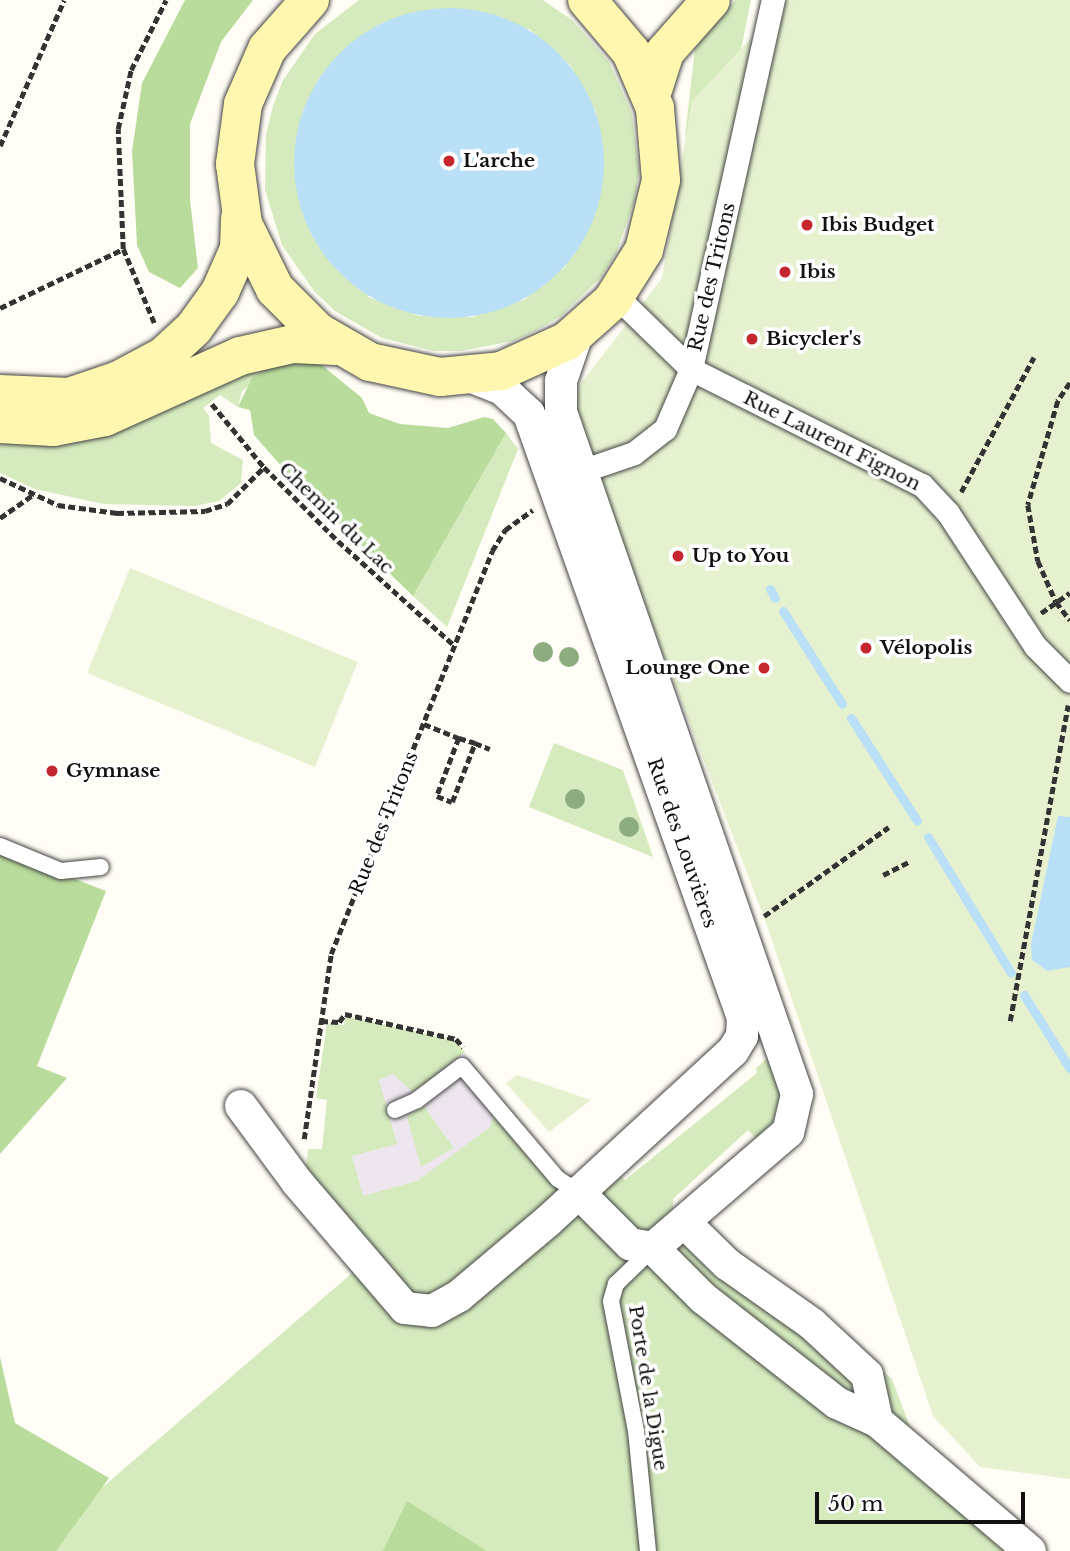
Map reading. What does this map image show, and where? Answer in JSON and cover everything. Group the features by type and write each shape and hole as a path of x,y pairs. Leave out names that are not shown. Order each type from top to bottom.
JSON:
{"main road":[{"path":"0,394 69,397 119,380 164,356 194,328 220,292 239,249 240,212 235,152 243,104 267,49 310,0"},
{"path":"240,212 257,258 275,289 299,316 337,346 405,373 469,376 524,363 577,334 616,296 644,250 658,204 661,143 651,96 625,42 587,0"},
{"path":"651,96 666,52 711,0"},
{"path":"0,424 53,426 92,420 240,356 293,344 337,346"}],"street":[{"name":"Rue des Tritons","path":"559,486 634,453 665,429 691,369 773,0"},
{"name":"Rue Laurent Fignon","path":"616,296 691,369 922,485 955,523 1027,637 1070,681"},
{"name":"Rue des Louvières","path":"577,334 565,364 560,399 559,486 743,1018 742,1037 733,1051 578,1192"},
{"name":"Rue des Louvières","path":"469,376 502,389 523,405 559,486 797,1094 788,1132 653,1248"},
{"path":"241,1106 297,1182 405,1308 432,1311 459,1296 578,1192 630,1244 653,1248 704,1298 836,1403 877,1421 999,1536 1030,1551"},
{"path":"685,1223 727,1264 812,1324 867,1375 877,1421"},
{"path":"782,1360 796,1364 812,1356 817,1338 812,1324"}],"lane":[{"path":"0,846 61,871 101,867"},
{"path":"395,1110 417,1101 462,1066 558,1179 578,1192"},
{"name":"Porte de la Digue","path":"648,1551 636,1431 611,1301 617,1284 653,1248"}],"path":[{"path":"0,146 64,0"},
{"path":"156,327 124,248 118,129 131,71 166,0"},
{"path":"0,308 124,248"},
{"path":"970,476 1034,357"},
{"path":"1070,383 1058,401 1028,505 1038,561 1056,602 1070,620"},
{"name":"Chemin du Lac","path":"209,400 264,467 440,636 454,645"},
{"path":"0,478 58,505 117,513 205,511 227,504 264,467"},
{"name":"Rue des Tritons","path":"297,1182 331,954 497,540 514,522 559,486"},
{"path":"0,518 34,494"},
{"path":"1010,1020 1068,710"},
{"path":"424,724 490,749"},
{"path":"459,738 437,796 452,802 475,743"},
{"path":"761,919 889,827"},
{"path":"883,875 910,861"}],"shaded area":[{"path":"346,1016 455,1040 499,1100 478,1166 392,1238 325,1165"}],"green space":[{"path":"185,0 253,0 221,42 190,124 190,200 198,268 180,288 149,272 137,245 132,151 142,83"},
{"path":"359,0 543,0 572,20 609,62 632,114 639,171 635,199 616,253 601,277 561,316 537,330 513,341 461,351 434,351 382,338 335,311 314,291 282,245 265,190 266,134 273,106 283,80 315,34","holes":["529,29 570,65 596,112 566,266 524,300 473,317 419,316 368,297"]},
{"path":"735,0 751,0 721,149 690,143 685,136 695,48"},
{"name":"Vélopolis","path":"787,0 1070,0 1070,1479 980,1467 933,1416 766,923 595,475 576,410 579,386 662,278 692,101"},
{"path":"291,354 242,391 238,407 220,395 203,408 209,416 211,443 243,460 241,483 219,501 195,506 103,504 35,489 0,473 0,437"},
{"path":"291,354 318,362 362,398 369,413 400,424 448,428 484,417 493,419 506,433 413,596 297,484 254,435 250,410 238,407 252,378"},
{"path":"506,433 518,449 447,627 413,596"},
{"path":"130,568 358,662 315,767 87,673"},
{"path":"554,743 623,770 653,857 529,807"},
{"path":"0,850 106,891 37,1066 67,1078 0,1154"},
{"path":"346,1016 455,1040 465,1052 413,1092 393,1074 379,1080 397,1144 352,1156 363,1196 417,1181 490,1127 499,1100 562,1173 572,1177 616,1171 625,1180 757,1073 756,1068 773,1053 781,1098 772,1123 757,1139 748,1130 673,1199 673,1213 683,1205 892,1379 913,1435 1049,1551 28,1551 372,1256 305,1178 308,1149 322,1149 327,1100 316,1098 327,1023 344,1025"},
{"path":"517,1075 591,1100 549,1132 506,1083"},
{"path":"423,1105 454,1148 421,1167 407,1117"},
{"path":"0,1357 15,1423 109,1478 56,1551 0,1551"},
{"path":"407,1501 487,1551 383,1551"}],"water":[{"path":"449,8 479,11 508,20 535,34 558,54 578,77 592,104 601,133 604,163 601,193 592,222 578,249 558,272 535,292 508,306 479,315 449,318 419,315 390,306 363,292 340,272 320,249 306,222 297,193 294,163 297,133 306,104 320,77 340,54 363,34 390,20 419,11"},
{"path":"1058,816 1070,817 1070,967 1047,971 1032,960 1031,944"}],"waterway":[{"path":"770,589 775,598"},
{"path":"783,611 842,704"},
{"path":"851,718 917,821"},
{"path":"928,837 1011,973"},
{"path":"1024,995 1070,1069"}],"place":[{"name":"L'arche","path":"449,161"},
{"name":"Ibis Budget","path":"807,225"},
{"name":"Ibis","path":"785,272"},
{"name":"Bicycler's","path":"752,339"},
{"name":"Up to You","path":"678,556"},
{"name":"Vélopolis","path":"866,648"},
{"name":"Lounge One","path":"764,668"},
{"name":"Gymnase","path":"52,771"}]}
